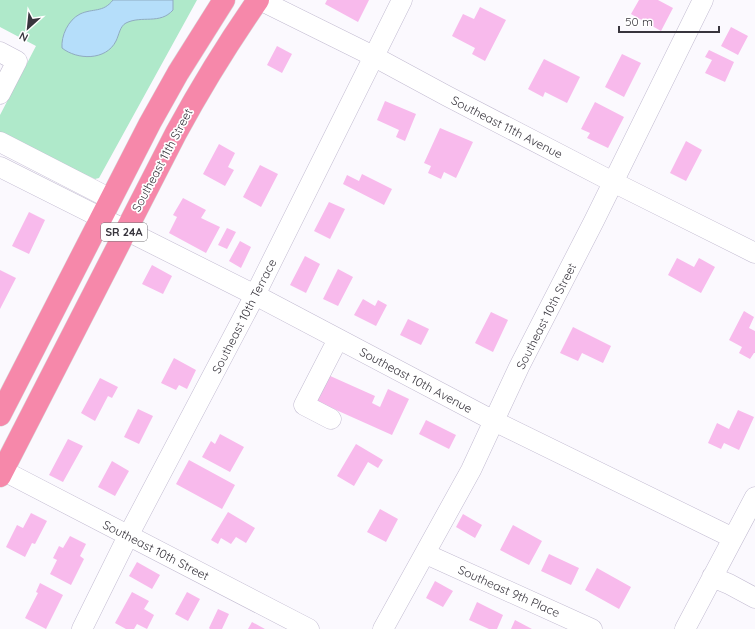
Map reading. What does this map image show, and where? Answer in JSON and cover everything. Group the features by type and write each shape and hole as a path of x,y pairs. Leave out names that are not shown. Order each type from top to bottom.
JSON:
{"highway":[{"name":"SR 24A","path":"0,415 106,208 178,74 224,0"},
{"name":"Southeast 11th Street","path":"1,472 130,220 200,89 228,44 259,0"},
{"path":"106,208 130,220"}],"street":[{"name":"Southeast 11th Avenue","path":"259,0 373,56 613,182 755,253"},
{"name":"Southeast 10th Terrace","path":"82,629 128,536 256,296 373,56 402,0"},
{"name":"Southeast 10th Street","path":"383,629 426,554 471,470 519,367 703,0"},
{"path":"0,52 17,61 0,94"},
{"path":"0,142 18,151 106,208"},
{"path":"18,151 4,169 106,208"},
{"name":"Southeast 10th Avenue","path":"130,220 256,296 494,421 733,538"},
{"path":"331,419 304,405 338,339"},
{"name":"Southeast 10th Street","path":"1,472 309,629"},
{"path":"690,627 712,577 755,497"},
{"name":"Southeast 9th Place","path":"426,554 592,629"},
{"path":"712,577 755,598"}],"green space":[{"path":"0,0 197,0 99,178 95,179 0,135 0,115 36,46 0,27"}],"water":[{"path":"113,0 173,0 173,10 168,15 157,19 138,20 124,24 111,48 98,55 75,55 62,48 64,34 72,20 85,12 102,9"}],"building":[{"path":"327,0 369,0 358,22 325,4"},
{"path":"639,0 658,0 673,8 661,31 631,14"},
{"path":"480,7 506,20 485,61 472,54 475,48 452,36 463,14 474,19"},
{"path":"731,27 748,36 738,55 721,46"},
{"path":"277,46 292,54 282,73 267,65"},
{"path":"709,50 734,62 725,82 705,73 712,60 705,57"},
{"path":"622,54 641,63 624,97 605,87"},
{"path":"544,59 580,77 567,103 545,92 543,97 528,89"},
{"path":"385,101 416,114 405,141 396,137 399,130 377,120"},
{"path":"595,102 624,117 608,148 587,138 590,133 581,129"},
{"path":"440,128 473,142 456,178 444,172 441,179 428,173 431,166 424,163"},
{"path":"686,141 702,150 686,181 670,173"},
{"path":"219,144 235,153 228,167 234,170 225,186 203,174"},
{"path":"260,165 278,174 261,207 243,197"},
{"path":"362,174 392,189 384,205 343,184 347,175 359,181"},
{"path":"183,198 206,210 201,218 220,227 206,253 169,233 177,217 173,215"},
{"path":"329,202 345,209 330,239 314,231"},
{"path":"29,212 45,220 29,254 12,246"},
{"path":"227,228 236,232 227,249 218,245"},
{"path":"240,241 251,247 241,268 229,261"},
{"path":"305,256 320,264 306,293 290,285"},
{"path":"677,258 694,267 699,258 715,267 701,293 668,275"},
{"path":"152,265 172,276 163,294 142,284"},
{"path":"338,269 353,277 338,306 323,299"},
{"path":"0,270 16,278 0,309"},
{"path":"363,299 375,306 378,300 387,305 376,326 354,315"},
{"path":"744,311 754,317 749,328 755,331 755,353 750,359 739,353 742,347 729,340"},
{"path":"491,312 508,320 493,352 475,343"},
{"path":"408,319 429,329 421,345 400,335"},
{"path":"573,327 611,346 603,363 582,353 578,361 560,353"},
{"path":"174,358 196,370 187,389 179,385 176,390 161,383"},
{"path":"328,375 375,396 372,403 380,407 388,389 409,399 392,435 316,401"},
{"path":"100,378 118,387 112,398 108,396 95,421 81,413"},
{"path":"138,409 153,416 139,444 124,437"},
{"path":"738,410 754,417 739,450 724,443 721,449 708,443 717,423 729,429"},
{"path":"426,420 456,435 449,449 419,434"},
{"path":"220,434 244,447 230,472 202,457 211,441 215,444"},
{"path":"68,439 83,446 63,482 49,475"},
{"path":"356,444 383,460 378,468 368,462 354,486 337,476"},
{"path":"189,460 235,485 222,509 176,484"},
{"path":"112,461 129,471 115,496 98,487"},
{"path":"380,509 398,519 386,542 367,532"},
{"path":"228,512 255,528 246,543 236,537 231,544 221,538 218,544 211,540"},
{"path":"31,513 47,521 35,544 32,543 25,557 6,547 17,525 23,528"},
{"path":"463,514 482,525 475,538 456,527"},
{"path":"513,525 542,541 529,565 500,550"},
{"path":"70,536 86,544 80,556 84,559 71,585 50,574 57,560 53,558 59,546 63,548"},
{"path":"549,554 579,568 571,585 541,571"},
{"path":"137,562 160,575 152,589 129,576"},
{"path":"597,568 631,587 619,609 585,590"},
{"path":"435,581 453,591 443,607 426,598"},
{"path":"40,583 63,595 46,629 25,618 38,593 36,592"},
{"path":"132,592 149,601 144,609 154,615 147,629 137,624 134,629 126,629 115,623"},
{"path":"187,592 200,599 188,621 175,614"},
{"path":"477,602 503,615 497,629 489,629 469,620"},
{"path":"218,609 229,614 222,629 210,629 209,628"},
{"path":"515,620 532,629 511,629"},
{"path":"252,622 265,629 248,629"}]}
